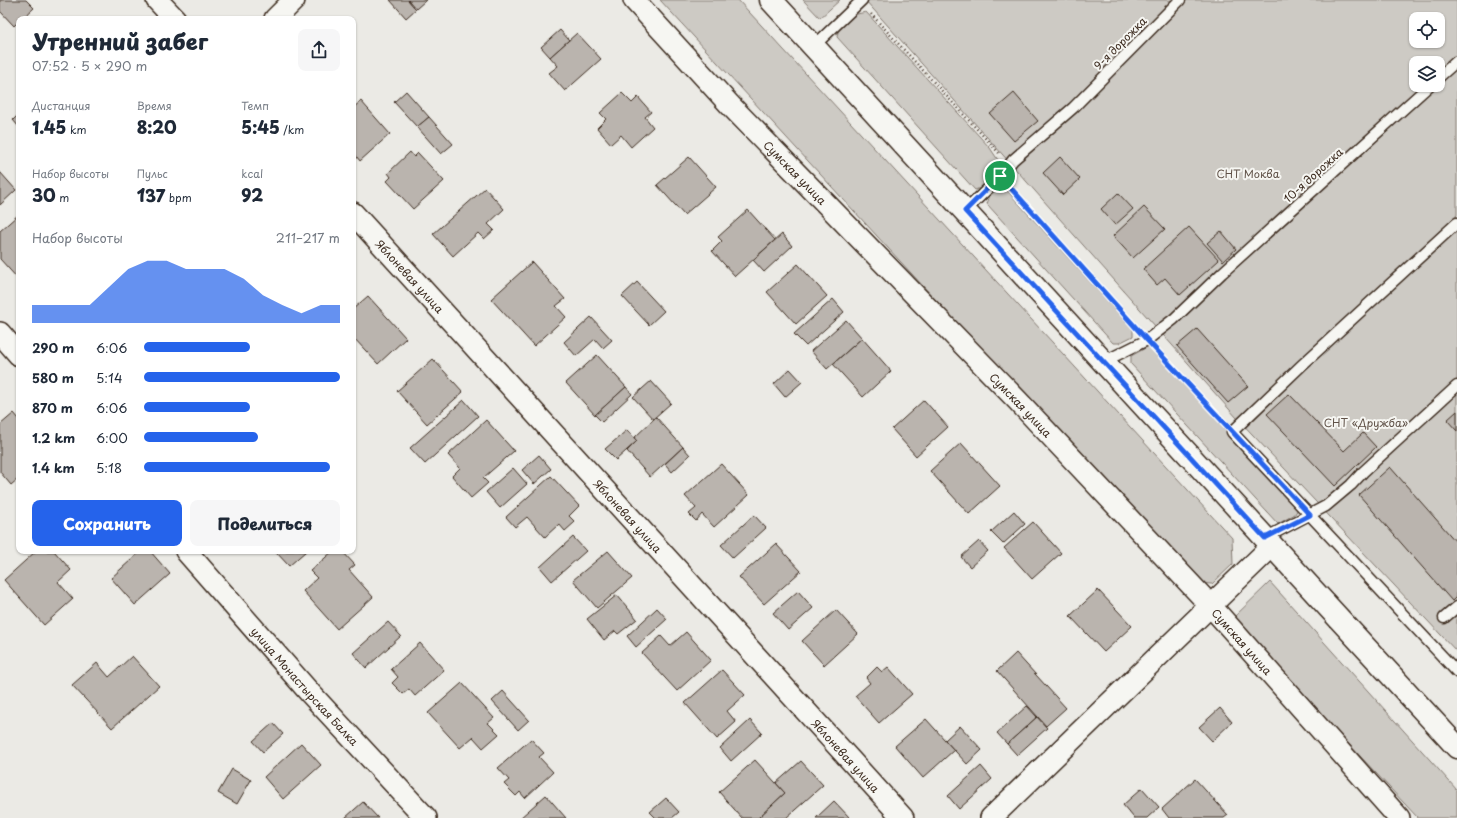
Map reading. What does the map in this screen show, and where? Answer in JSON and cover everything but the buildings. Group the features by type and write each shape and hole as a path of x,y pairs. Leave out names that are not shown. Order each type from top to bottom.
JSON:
{"main road":[{"path":"771,0 1457,747"}],"street":[{"path":"158,0 172,16"},
{"path":"278,16 294,0"},
{"name":"Сумская улица","path":"634,0 730,105 1018,401 1210,606 1399,818"},
{"name":"Яблоневая улица","path":"356,216 903,818"},
{"path":"0,333 16,352"},
{"path":"991,818 1210,606 1268,542"},
{"name":"улица Монастырская Балка","path":"189,554 310,693 426,818"}],"lane":[{"name":"9-я дорожка","path":"965,211 1014,160 1077,104 1180,0"},
{"path":"814,46 861,1"},
{"path":"1445,72 1457,61"},
{"name":"10-я дорожка","path":"1103,362 1147,340 1174,319 1222,273 1422,92"},
{"path":"1457,223 1302,365 1232,432 1457,672"},
{"path":"1268,542 1326,506 1351,485 1457,386"},
{"path":"1444,618 1457,607"}],"path":[{"path":"861,1 1007,162 1000,176 1147,340 1232,432"}],"green space":[{"path":"660,0 738,0 1232,538 1233,564 1212,584 1196,583"},
{"path":"803,0 840,0 820,18"},
{"name":"СНТ Моква","path":"865,0 1457,0 1457,215 1433,237 1457,216 1457,652 1237,418"},
{"path":"866,12 990,148 1000,163 997,172 984,186 975,190 837,37 839,27 853,15"},
{"path":"1001,184 1133,329 1133,336 1119,343 1113,343 987,204 990,195"},
{"path":"1149,346 1299,507 1295,514 1278,524 1131,364 1131,356"},
{"path":"1270,582 1457,790 1457,818 1418,818 1232,619"}],"route":[{"path":"1000,176 1147,340 1310,515 1265,538 965,211 1000,176"}],"park label":[{"name":"СНТ «Дружба»","path":"1366,422"}]}
